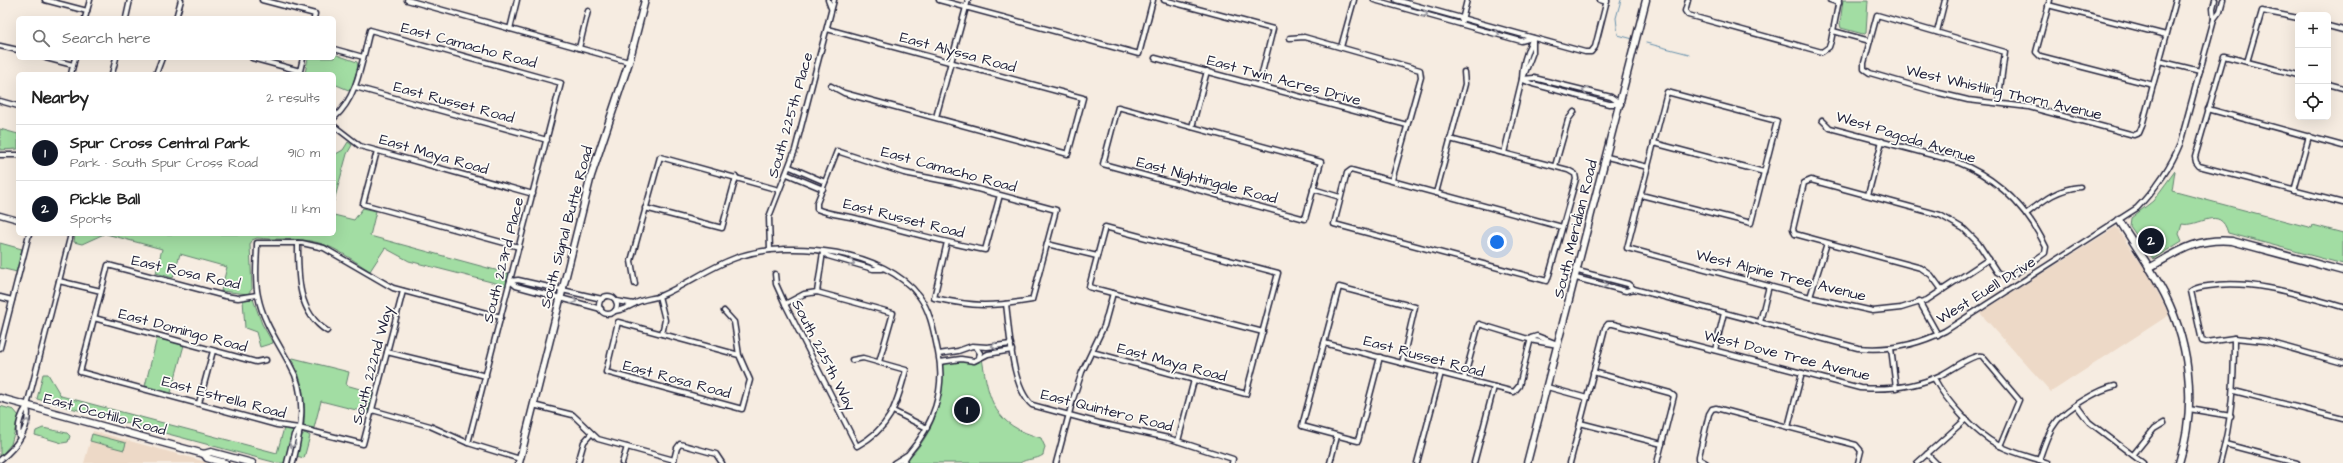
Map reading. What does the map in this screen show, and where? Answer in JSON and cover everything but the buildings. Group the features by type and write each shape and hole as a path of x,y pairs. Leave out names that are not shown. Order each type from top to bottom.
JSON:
{"street":[{"path":"45,0 87,11"},
{"path":"86,16 90,0"},
{"path":"126,16 130,0"},
{"path":"177,16 181,0"},
{"path":"262,0 314,16"},
{"path":"407,0 629,62"},
{"path":"510,29 517,0"},
{"name":"South Signal Butte Road","path":"519,461 591,176 629,62 644,0"},
{"name":"South 225th Place","path":"828,0 831,9"},
{"name":"South 225th Place","path":"770,250 769,217 779,190 790,167 834,0"},
{"path":"939,0 1139,54 1153,0"},
{"path":"831,86 844,93 936,117 968,0"},
{"path":"1164,0 1273,29 1259,85"},
{"path":"1341,47 1354,0"},
{"path":"1374,0 1521,41 1533,38"},
{"path":"1396,0 1586,52 1591,52 1595,47 1607,1 1600,0"},
{"path":"1461,24 1467,0"},
{"name":"South Meridian Road","path":"1527,463 1621,104 1646,0"},
{"path":"1688,0 1685,11 1688,15 1801,45 1816,52 1826,50 1831,41 1839,1 1830,0"},
{"path":"1937,32 1945,0"},
{"path":"2166,36 2049,2 2036,52 2040,56 2153,86 2176,0"},
{"path":"2214,19 2213,8 2215,0"},
{"path":"2214,19 2220,10 2223,0"},
{"path":"2247,62 2262,11 2266,10 2295,17"},
{"path":"579,48 588,11"},
{"path":"1833,31 1870,41 1877,15 2005,52 1998,103"},
{"name":"West Euell Drive","path":"1578,271 1628,284 1634,289 1858,348 1891,348 1920,342 1938,334 2118,220 2144,200 2165,175 2174,160 2180,144 2214,19"},
{"path":"2331,27 2343,30"},
{"name":"East Alyssa Road","path":"827,29 1083,98 1068,154 936,117"},
{"name":"East Camacho Road","path":"363,57 370,30 561,83"},
{"path":"1290,38 1304,37 1420,70 1421,77 1392,180"},
{"path":"1504,153 1522,79 1522,68 1527,50 1533,38"},
{"name":"West Whistling Thorn Avenue","path":"1870,41 1864,63 1864,70 1939,93 2029,107 2134,135 2139,133 2153,86"},
{"path":"0,46 16,50"},
{"path":"336,50 363,57 355,87 345,108 336,116"},
{"path":"2295,75 2224,56 2195,157 2196,162 2199,166 2343,203"},
{"name":"East Twin Acres Drive","path":"1155,58 1407,125"},
{"path":"54,60 73,65"},
{"path":"71,72 74,60"},
{"path":"112,72 116,60"},
{"path":"157,72 161,60"},
{"path":"259,60 300,71 303,60"},
{"path":"2160,60 2200,71"},
{"path":"1207,71 1192,127 1321,162 1313,189 1340,196"},
{"path":"1436,193 1465,84 1464,72"},
{"path":"1522,79 1534,78 1611,97 1621,104"},
{"name":"South 223rd Place","path":"468,443 561,83"},
{"path":"2331,85 2343,88"},
{"name":"East Russet Road","path":"355,87 547,140"},
{"path":"1667,92 1777,121 1750,223 1641,195 1654,143 1667,92"},
{"path":"0,101 16,105"},
{"name":"East Nightingale Road","path":"1192,127 1118,107 1103,164 1305,219 1313,189"},
{"path":"2208,109 2343,146"},
{"path":"1555,166 1568,120 1574,112"},
{"name":"West Pagoda Avenue","path":"1822,120 1830,128 1882,141 1972,168 1988,177 2008,193 2026,214 2046,247 2045,252 2012,276 2004,276 1997,272 1989,259"},
{"name":"East Maya Road","path":"336,128 360,146 533,194"},
{"path":"2294,191 2309,136"},
{"path":"1450,139 1555,166 1575,174 1576,179 1549,275 1546,281 1334,224 1347,173 1351,170 1562,227"},
{"path":"1868,195 1882,141"},
{"path":"1654,143 1764,172"},
{"path":"377,151 363,204 519,247"},
{"name":"East Camacho Road","path":"826,182 837,151 910,174 1056,210 1047,244"},
{"path":"0,155 16,155"},
{"path":"635,284 631,261 660,157 779,190"},
{"path":"1607,157 1648,167"},
{"path":"787,174 823,189 826,182 790,167"},
{"path":"804,181 806,174"},
{"path":"645,208 722,228 736,177"},
{"path":"1942,290 1931,275 1921,268 1795,234 1793,229 1794,223 1804,183 1807,181 1868,195 1940,215 1951,221 1978,243 1989,259"},
{"path":"2026,214 2051,195 2066,188 2080,187"},
{"name":"East Russet Road","path":"823,189 817,202 817,209 824,212 845,215 902,232 985,250 1000,195"},
{"name":"West Alpine Tree Avenue","path":"1641,195 1627,248 1769,286 1873,311 1901,308 1926,300 1989,259"},
{"path":"0,215 16,219"},
{"path":"2118,220 2163,291 2179,328 2187,364 2189,409 2179,463"},
{"path":"1105,227 1278,273 1262,332 1089,287 1097,256 1105,227"},
{"path":"0,348 28,236"},
{"path":"19,436 18,429 22,414 27,406 70,236"},
{"path":"2149,268 2190,245 2223,240 2343,271"},
{"path":"947,242 934,298 974,306 1006,304 1032,300 1047,244 1097,256"},
{"path":"298,243 298,280 301,293 316,324 327,331"},
{"path":"293,463 300,436 299,428 302,402 298,384 291,366 269,328 258,295 257,244 298,243 313,245 335,253 393,288 501,316"},
{"path":"1810,296 1827,243"},
{"path":"561,294 601,309 607,314 629,308 634,304 659,296 722,263 742,255 770,250 806,249 823,252 830,251 874,264 908,284 919,295 929,316 939,358 938,398 926,428 902,463"},
{"path":"817,292 823,252"},
{"name":"East Rosa Road","path":"101,291 108,266 224,296 238,298 258,295"},
{"name":"South 225th Way","path":"775,274 776,284 784,304 857,446 870,439 883,427 893,411"},
{"name":"West Euell Drive","path":"1576,278 1626,291 1634,289"},
{"path":"59,281 101,291 94,318"},
{"path":"510,281 516,286 602,299 609,297 616,301 634,304"},
{"path":"2343,307 2265,287 2245,284 2216,285 2195,288 2191,291 2202,341 2234,338 2265,342 2343,363"},
{"path":"1760,322 1769,286"},
{"path":"1380,357 1358,441 1302,426 1339,287 1415,307 1402,363"},
{"name":"South 222nd Way","path":"363,444 403,291"},
{"path":"784,304 804,294 817,292 893,313 879,362"},
{"path":"1056,463 1082,372 1104,326 1114,293"},
{"path":"659,296 665,320 662,334 739,355 734,322 724,311"},
{"path":"0,297 12,300"},
{"path":"601,309 600,305 602,299"},
{"path":"615,311 617,305 616,301"},
{"path":"1920,301 1938,334"},
{"name":"East Quintero Road","path":"1006,304 1012,350 1019,385 1025,398 1032,405 1178,440 1233,461"},
{"path":"1715,350 1724,313"},
{"name":"East Domingo Road","path":"94,318 256,362 266,360"},
{"name":"East Estrella Road","path":"94,318 80,372 277,425 299,428 363,444"},
{"name":"East Rosa Road","path":"662,334 618,322 606,372 742,409 750,380 739,355"},
{"path":"1464,379 1478,324 1531,338 1546,344 1558,345"},
{"name":"West Dove Tree Avenue","path":"1593,372 1605,328 1608,324 1613,324 1860,388 1896,388 1934,378 1979,355 1982,356 2020,400 2000,446"},
{"name":"East Maya Road","path":"1092,352 1246,394 1262,332"},
{"name":"East Russet Road","path":"1324,343 1514,392 1517,390 1531,338"},
{"path":"2220,463 2231,416 2234,391 2234,338"},
{"path":"939,358 966,349 970,346 976,347 1012,344"},
{"path":"976,347 980,353 979,357"},
{"path":"1891,348 1896,388"},
{"path":"966,349 965,355 967,359"},
{"path":"199,403 213,350"},
{"path":"939,358 967,359 974,361 979,357 1012,350"},
{"path":"387,352 486,376"},
{"path":"852,360 864,358 906,370 893,411 926,428"},
{"path":"1570,463 1593,372 1670,393 1674,396 1657,463"},
{"path":"1417,463 1441,373"},
{"path":"1788,427 1802,373"},
{"path":"1934,378 1945,396 1984,436 2000,446 2048,463"},
{"path":"1178,440 1194,380"},
{"path":"2039,460 2049,434 2058,419 2103,389 2115,386"},
{"path":"1474,463 1494,387"},
{"path":"1547,387 1587,398"},
{"path":"2234,391 2343,419"},
{"name":"East Ocotillo Road","path":"0,398 204,454 211,452 252,463"},
{"path":"533,404 572,414 591,434 598,439 674,461 679,445 716,454 722,463"},
{"path":"0,460 12,448 19,436 25,431 30,416 27,406"},
{"path":"2077,406 2089,422 2143,463"},
{"path":"1706,463 1700,459 1712,409 1716,408 1860,448 1861,451 1858,463"},
{"path":"2189,409 2231,416"},
{"path":"372,410 430,426 468,443 519,461"},
{"path":"1917,463 1966,419"},
{"path":"1580,423 1662,444"},
{"path":"2133,455 2154,429 2164,423"},
{"path":"287,463 294,435 299,428"},
{"path":"578,463 584,442 591,434"},
{"path":"1330,463 1337,436"},
{"path":"2225,444 2297,463"},
{"path":"622,463 627,447"},
{"name":"East Ocotillo Road","path":"204,454 207,458 225,463"},
{"path":"1927,454 1936,463"},
{"path":"894,463 907,455"}],"shaded area":[{"path":"2116,227 2150,277 2169,315 2051,392 1980,313"},
{"path":"93,431 210,463 84,463"}],"green space":[{"path":"1843,0 1868,0 1866,32 1863,34 1841,28 1840,24"},
{"path":"336,55 357,62 358,67 351,91 336,85 336,72 305,72 308,60 336,60"},
{"path":"0,129 16,133 16,149 0,150"},
{"path":"348,142 352,145 347,154 336,194 336,154 343,150"},
{"path":"2175,171 2172,191 2312,228 2313,225 2343,233 2343,264 2228,233 2224,224 2220,220 2214,218 2195,223 2182,224 2179,234 2182,241 2153,259 2130,226 2131,218 2153,201"},
{"path":"363,208 376,211 370,236 510,274 507,286 409,261 385,248 370,271 326,245 310,241 257,238 252,240 250,245 252,289 248,294 221,291 227,267 180,254 173,278 156,273 162,249 113,236 336,236 336,216 354,220"},
{"path":"75,236 100,236 82,244 74,242"},
{"path":"0,243 22,249 17,272 0,268"},
{"path":"253,299 262,324 273,343 260,347 256,332 245,328 243,300"},
{"path":"157,338 184,345 171,393 145,386"},
{"path":"293,358 349,372 346,385 374,393 368,413 321,401 314,428 304,426 303,391 299,375 291,359"},
{"path":"982,358 991,399 996,410 1013,426 1025,433 1041,438 1045,447 1043,455 1020,463 904,463 923,441 934,419 940,394 942,365 952,362 972,361"},
{"path":"43,374 48,374 61,396 277,453 284,428 292,430 293,432 284,463 277,463 37,399"},
{"path":"0,406 14,410 19,416 11,444 0,457"},
{"path":"43,428 67,433 70,436 68,442 62,443 35,435 36,431"},
{"path":"305,433 310,436 304,458 296,456 302,435"},
{"path":"92,434 126,443 124,450 90,441"}],"waterway":[{"path":"1621,0 1616,18 1618,35 1633,39"},
{"path":"1646,43 1689,54"}],"place":[{"name":"Pickle Ball","path":"2151,241"},
{"name":"Spur Cross Central Park","path":"967,410"}]}
